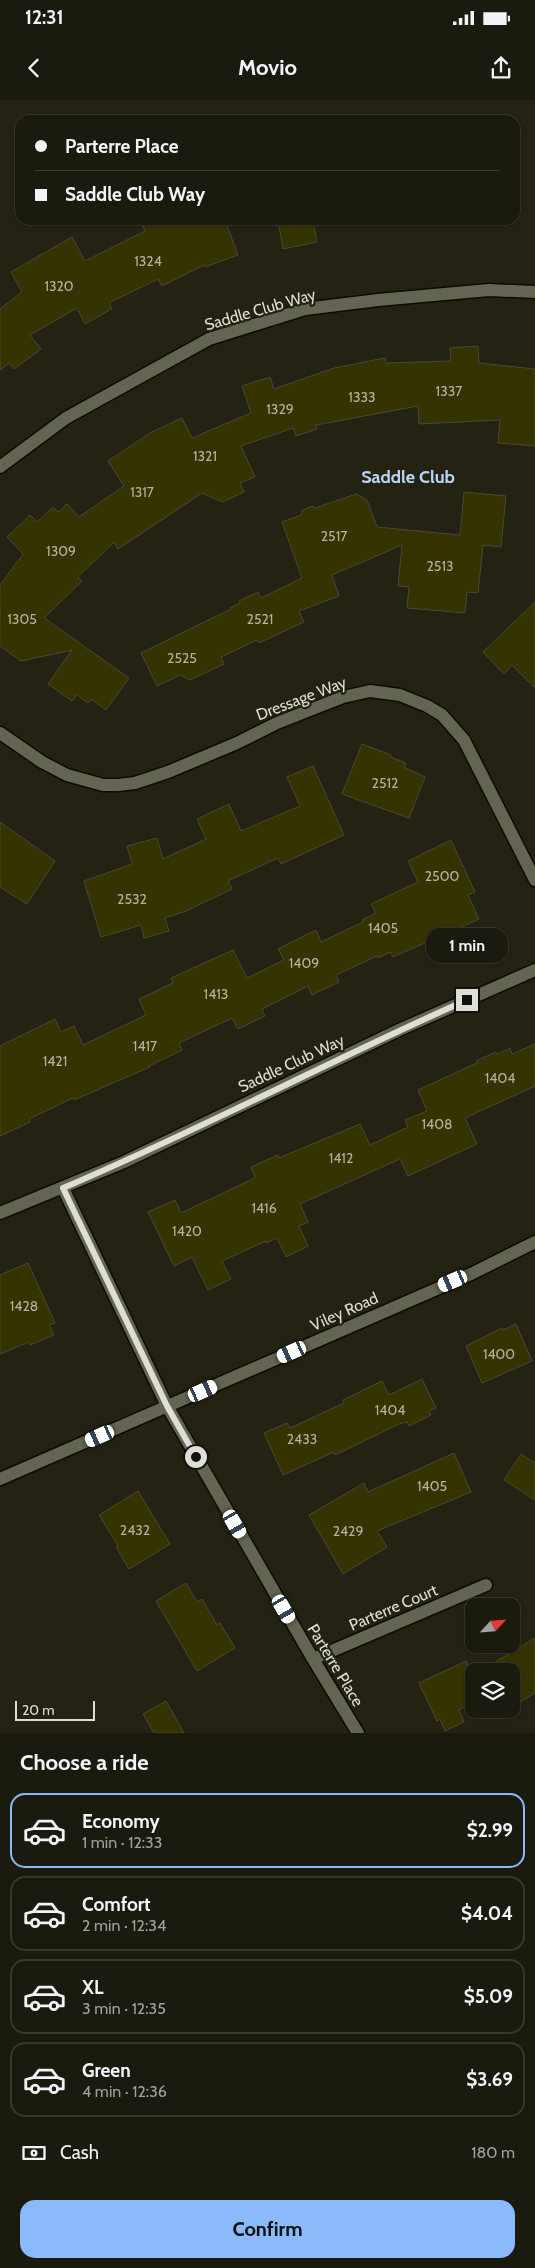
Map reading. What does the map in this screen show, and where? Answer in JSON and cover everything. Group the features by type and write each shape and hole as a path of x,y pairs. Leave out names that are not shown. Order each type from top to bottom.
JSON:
{"street":[{"name":"Saddle Club Way","path":"0,467 66,418 209,339 304,310 378,300 489,290 535,292"},
{"name":"Dressage Way","path":"0,733 42,762 67,775 103,785 118,785 168,772 277,723 343,697 370,691 400,695 427,706 442,715 464,740 535,880"},
{"name":"Saddle Club Way","path":"0,1213 124,1162 399,1030 535,970"},
{"path":"63,1188 167,1406"},
{"name":"Viley Road","path":"0,1479 533,1247"},
{"name":"Parterre Place","path":"167,1406 313,1659 358,1733"},
{"name":"Parterre Court","path":"313,1659 486,1585"}],"building":[{"path":"142,225 227,225 238,255 205,267 204,265 162,286 158,279 109,303 112,309 85,324 77,308 30,335 41,349 14,369 9,363 0,370 0,309 22,292 11,272 72,237 85,261 145,231"},
{"path":"279,225 314,225 317,242 283,249"},
{"path":"478,346 479,363 535,369 535,446 498,443 500,420 419,424 418,406 316,425 317,429 296,436 293,428 241,446 255,477 240,483 244,492 223,502 202,493 118,549 114,542 78,577 82,581 44,618 129,678 106,710 91,699 88,703 77,695 72,701 48,684 72,650 21,661 0,646 0,585 23,554 7,537 30,515 37,522 53,507 58,512 67,504 79,517 124,486 108,461 150,433 182,418 192,438 251,413 242,386 270,377 274,389 334,368 385,358 386,363 451,361 450,348"},
{"path":"464,492 506,496 501,547 483,545 478,593 467,592 465,613 407,608 409,587 398,586 402,545 332,575 339,596 299,611 304,622 259,643 257,640 221,657 224,664 190,680 180,675 157,686 141,653 231,609 240,603 239,601 258,592 261,598 302,578 282,522 301,515 303,510 313,506 315,508 356,494 367,500 377,527 460,535"},
{"path":"535,602 535,688 512,665 504,674 483,652"},
{"path":"362,744 391,755 390,757 406,763 404,767 425,777 409,818 342,794"},
{"path":"313,766 344,835 281,864 278,858 228,881 232,889 186,911 165,918 169,931 144,938 141,925 101,937 84,881 132,864 127,846 157,838 163,859 206,839 197,819 229,804 241,831 300,806 287,777"},
{"path":"0,822 55,861 27,904 0,887"},
{"path":"451,840 475,892 468,895 479,919 393,957 390,952 378,958 377,956 336,975 339,982 312,995 308,986 262,1009 265,1016 238,1029 232,1018 179,1043 182,1050 150,1067 74,1100 73,1098 29,1119 30,1122 0,1136 0,1046 55,1019 61,1032 74,1026 83,1045 146,1015 139,999 173,983 171,978 233,950 247,978 284,960 278,949 316,930 321,942 363,922 362,920 376,913 371,904 418,882 408,861"},
{"path":"535,1044 535,1086 465,1118 477,1144 408,1176 400,1159 300,1204 308,1222 299,1226 308,1246 286,1257 277,1238 266,1243 266,1241 222,1261 231,1279 208,1290 192,1257 174,1266 148,1212 175,1200 181,1213 255,1178 251,1167 278,1155 279,1158 360,1124 370,1145 408,1127 405,1120 427,1111 418,1090 477,1063 476,1061 496,1052 497,1054 510,1048 512,1054"},
{"path":"28,1263 55,1323 49,1325 54,1335 30,1345 29,1342 0,1354 0,1275"},
{"path":"516,1324 532,1361 482,1383 466,1346 502,1328 503,1330"},
{"path":"422,1379 436,1408 429,1411 431,1415 409,1426 407,1422 399,1424 335,1455 334,1452 283,1475 264,1433 287,1423 290,1428 344,1403 343,1400 382,1381 389,1395"},
{"path":"454,1453 471,1492 377,1531 387,1547 343,1574 309,1515 364,1483 368,1492"},
{"path":"521,1454 535,1463 535,1500 504,1480"},
{"path":"138,1491 170,1544 129,1569 116,1547 118,1546 99,1515"},
{"path":"186,1583 197,1602 202,1599 217,1625 220,1623 235,1648 197,1671 156,1601"},
{"path":"535,1638 535,1693 520,1702 520,1663 494,1663 510,1653 520,1653 520,1647"},
{"path":"466,1661 465,1707 459,1710 464,1722 445,1731 440,1719 437,1721 419,1683"},
{"path":"166,1701 184,1733 154,1733 143,1714"}],"district":[{"name":"Saddle Club","path":"408,477"}],"route":[{"path":"196,1457 167,1406 63,1188 124,1162 309,1072 467,1000"}]}
